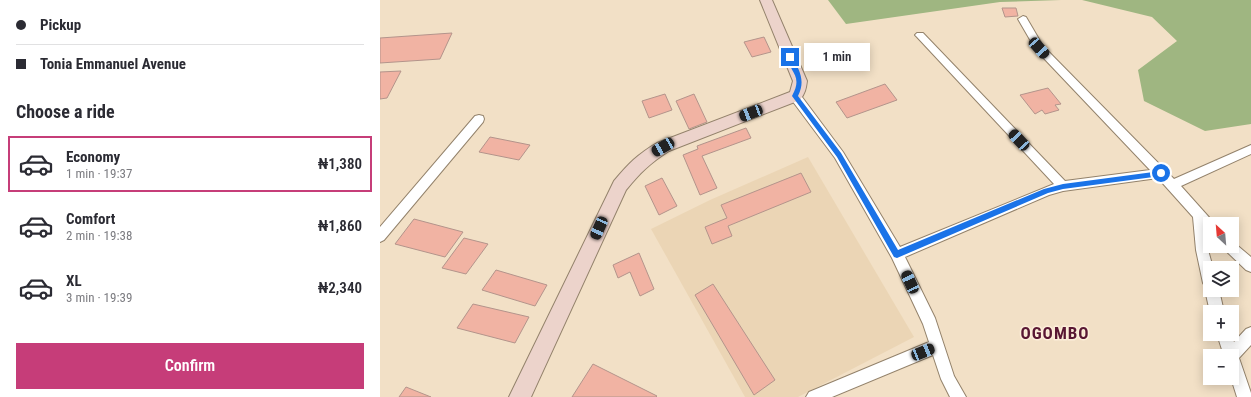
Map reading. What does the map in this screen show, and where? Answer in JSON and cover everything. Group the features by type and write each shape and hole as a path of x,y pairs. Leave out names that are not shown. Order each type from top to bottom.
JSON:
{"street":[{"path":"520,397 605,216 620,186 634,168 646,157 663,147 795,96 800,80 766,0"},
{"path":"1023,20 1039,48 1161,173 1203,221"},
{"path":"920,36 1063,186"},
{"path":"795,96 839,155 897,254 930,323 948,379 958,397"},
{"path":"380,236 478,119"},
{"path":"1172,186 1251,149"},
{"path":"897,254 1040,194 1063,186 1161,173"},
{"path":"1199,217 1205,261"},
{"path":"1237,253 1251,266"},
{"path":"1239,349 1251,334"},
{"path":"814,397 937,346"},
{"path":"1239,379 1245,397"}],"shaded area":[{"path":"808,157 914,337 798,397 745,397 651,229 710,200"}],"green space":[{"path":"828,0 1061,0 1000,2 846,24"},
{"path":"1082,0 1251,0 1251,124 1205,131 1144,101 1138,70 1177,41 1152,17"}],"building":[{"path":"1002,8 1016,8 1018,16 1005,17"},
{"path":"452,33 440,59 380,63 380,38"},
{"path":"764,37 771,52 752,57 744,42"},
{"path":"401,71 387,98 380,99 380,72"},
{"path":"885,84 897,100 847,118 836,102"},
{"path":"1048,88 1061,104 1055,105 1059,110 1045,114 1042,110 1035,114 1020,95"},
{"path":"665,94 672,110 649,118 642,101"},
{"path":"694,94 707,122 689,129 676,101"},
{"path":"746,128 751,138 702,156 717,188 700,195 683,155 698,149 697,146"},
{"path":"490,137 530,145 519,160 479,152"},
{"path":"801,173 811,192 728,226 732,236 712,244 705,227 727,218 721,205"},
{"path":"662,178 677,206 659,215 645,186"},
{"path":"414,219 463,232 445,257 395,244"},
{"path":"464,238 488,244 466,274 442,268"},
{"path":"639,253 654,289 640,296 630,272 618,278 613,265"},
{"path":"496,270 547,285 535,306 482,290"},
{"path":"713,284 775,380 754,395 695,295"},
{"path":"473,304 529,317 515,343 457,328"},
{"path":"593,364 657,396 572,397"},
{"path":"406,387 431,397 399,397"}],"district":[{"name":"OGOMBO","path":"1055,333"}],"route":[{"path":"790,57 800,80 795,96 839,155 897,254 1046,191 1063,186 1161,173"}]}
